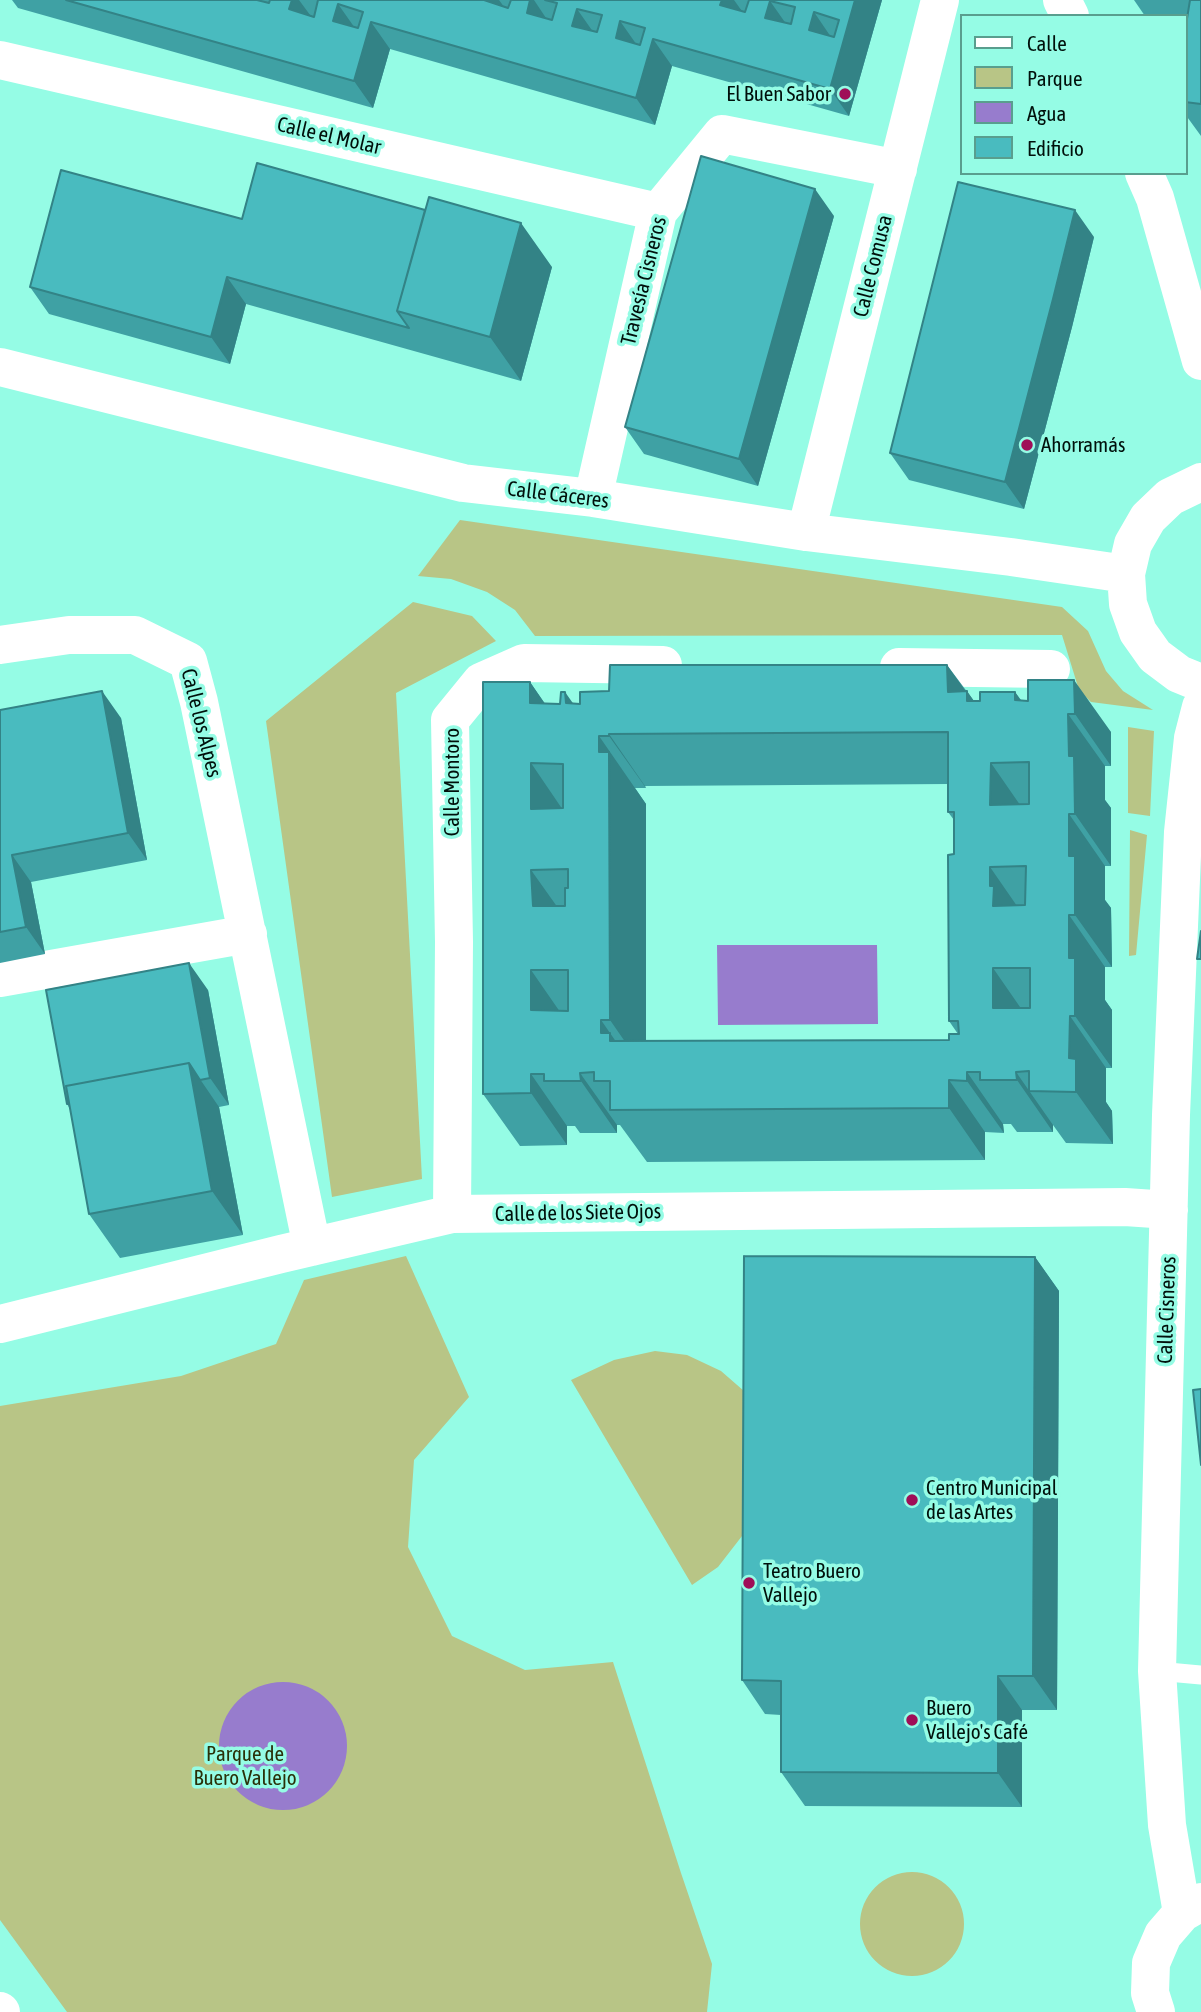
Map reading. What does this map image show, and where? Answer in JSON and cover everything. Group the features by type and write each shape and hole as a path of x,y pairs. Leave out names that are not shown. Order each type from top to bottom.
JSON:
{"street":[{"name":"Calle Comusa","path":"806,532 940,0"},
{"name":"Calle el Molar","path":"0,60 658,212"},
{"name":"Travesía Cisneros","path":"593,498 658,212 722,134 898,169"},
{"path":"1145,175 1155,198 1201,361"},
{"name":"Calle Cáceres","path":"0,367 463,483 593,498 806,532 1126,574"},
{"path":"1201,482 1170,497 1148,518 1133,544 1126,574 1128,604 1138,632 1155,656 1178,674 1201,683"},
{"name":"Calle los Alpes","path":"0,645 69,635 135,635 188,661 200,702 312,1247"},
{"name":"Calle Montoro","path":"452,1214 454,942 450,720 481,682 524,663 692,666"},
{"path":"872,667 1051,669"},
{"name":"Calle Cisneros","path":"1192,1907 1167,1825 1157,1671 1169,1210 1186,1116 1183,832 1193,738 1201,707"},
{"path":"0,978 248,934"},
{"name":"Calle de los Siete Ojos","path":"0,1324 452,1214 1125,1207 1169,1210"},
{"path":"1156,2012 1150,1993 1151,1963 1163,1935 1192,1907"}],"lane":[{"path":"1157,1671 1201,1675"}],"green space":[{"path":"460,520 1062,607 1088,631 1106,671 1123,691 1153,710 1091,702 1079,690 1062,635 535,636 515,610 487,592 451,579 418,576"},
{"path":"413,602 472,616 496,641 396,693 422,1179 332,1197 266,721"},
{"path":"1128,727 1154,731 1150,816 1128,813"},
{"path":"1130,830 1147,835 1136,955 1129,956"},
{"name":"Parque de Buero Vallejo","path":"406,1256 469,1397 414,1460 408,1547 452,1636 525,1670 613,1662 712,1964 707,2012 67,2012 0,1920 0,1406 181,1376 276,1344 304,1280"},
{"path":"655,1351 687,1355 721,1371 744,1391 749,1527 718,1567 692,1585 571,1380 614,1360"},
{"path":"912,1872 932,1876 949,1887 960,1904 964,1924 960,1944 949,1961 932,1972 912,1976 892,1972 875,1961 864,1944 860,1924 864,1904 875,1887 892,1876"}],"water":[{"path":"717,945 877,945 878,1024 718,1025"},
{"path":"283,1682 307,1687 328,1701 342,1722 347,1746 342,1770 328,1791 307,1805 283,1810 259,1805 238,1791 224,1770 219,1746 224,1722 238,1701 259,1687"}],"building":[{"path":"66,0 257,0 269,3 270,0 292,0 289,9 314,17 318,0 484,0 508,8 511,0 530,0 527,13 552,20 557,3 545,0 722,0 720,5 745,12 749,0 855,0 830,89 653,39 636,98 371,22 354,81","holes":["770,1 795,7 791,24 765,18","338,4 363,12 358,28 333,21","577,9 602,15 597,32 572,26","814,12 839,20 834,37 809,30","620,21 645,28 640,45 616,38"]},
{"path":"1190,0 1201,0 1201,104 1187,102 1187,19"},
{"path":"701,156 815,189 739,459 625,427"},
{"path":"257,163 425,210 397,311 409,328 227,277 211,337 30,287 61,170 242,219"},
{"path":"958,182 1075,210 1005,482 890,453"},
{"path":"429,197 521,223 490,337 397,311"},
{"path":"610,665 947,665 948,692 967,691 967,701 980,701 980,692 1015,692 1015,700 1028,701 1028,680 1074,680 1075,714 1068,714 1069,756 1074,756 1075,814 1069,814 1069,856 1075,856 1075,915 1069,915 1069,958 1075,958 1075,1016 1070,1016 1069,1058 1076,1059 1076,1092 1029,1091 1029,1071 1016,1072 1017,1080 980,1080 980,1072 967,1072 967,1081 949,1080 949,1108 610,1110 610,1081 594,1081 594,1072 580,1073 581,1081 544,1081 544,1074 531,1074 531,1093 483,1094 483,682 530,682 530,703 560,704 561,692 565,692 566,703 580,704 580,692 609,691","holes":["948,732 948,812 954,812 954,854 948,855 949,1021 958,1021 959,1034 949,1034 949,1040 610,1041 610,1033 601,1033 601,1020 610,1020 609,752 599,752 599,736","1029,762 1029,804 990,805 991,763","531,763 563,764 563,808 531,809","1026,866 1025,905 993,906 994,886 990,886 990,867","568,869 565,906 533,906 531,870","993,968 1030,968 1030,1008 993,1008","531,970 568,970 568,1011 531,1010"]},
{"path":"102,691 128,833 12,855 26,927 0,932 0,710"},
{"path":"1201,931 1201,959 1197,959"},
{"path":"189,963 210,1078 200,1080 189,1063 66,1086 67,1104 46,990"},
{"path":"189,1063 212,1191 89,1214 66,1086"},
{"name":"Centro Municipal de las Artes","path":"744,1256 1035,1257 1033,1676 998,1676 998,1773 781,1772 781,1681 742,1680"},
{"path":"1201,1389 1201,1465 1193,1390"}],"place":[{"name":"El Buen Sabor","path":"845,94"},
{"name":"Ahorramás","path":"1027,445"},
{"name":"Centro Municipal de las Artes","path":"912,1500"},
{"name":"Teatro Buero Vallejo","path":"749,1583"},
{"name":"Buero Vallejo's Café","path":"912,1720"}]}
